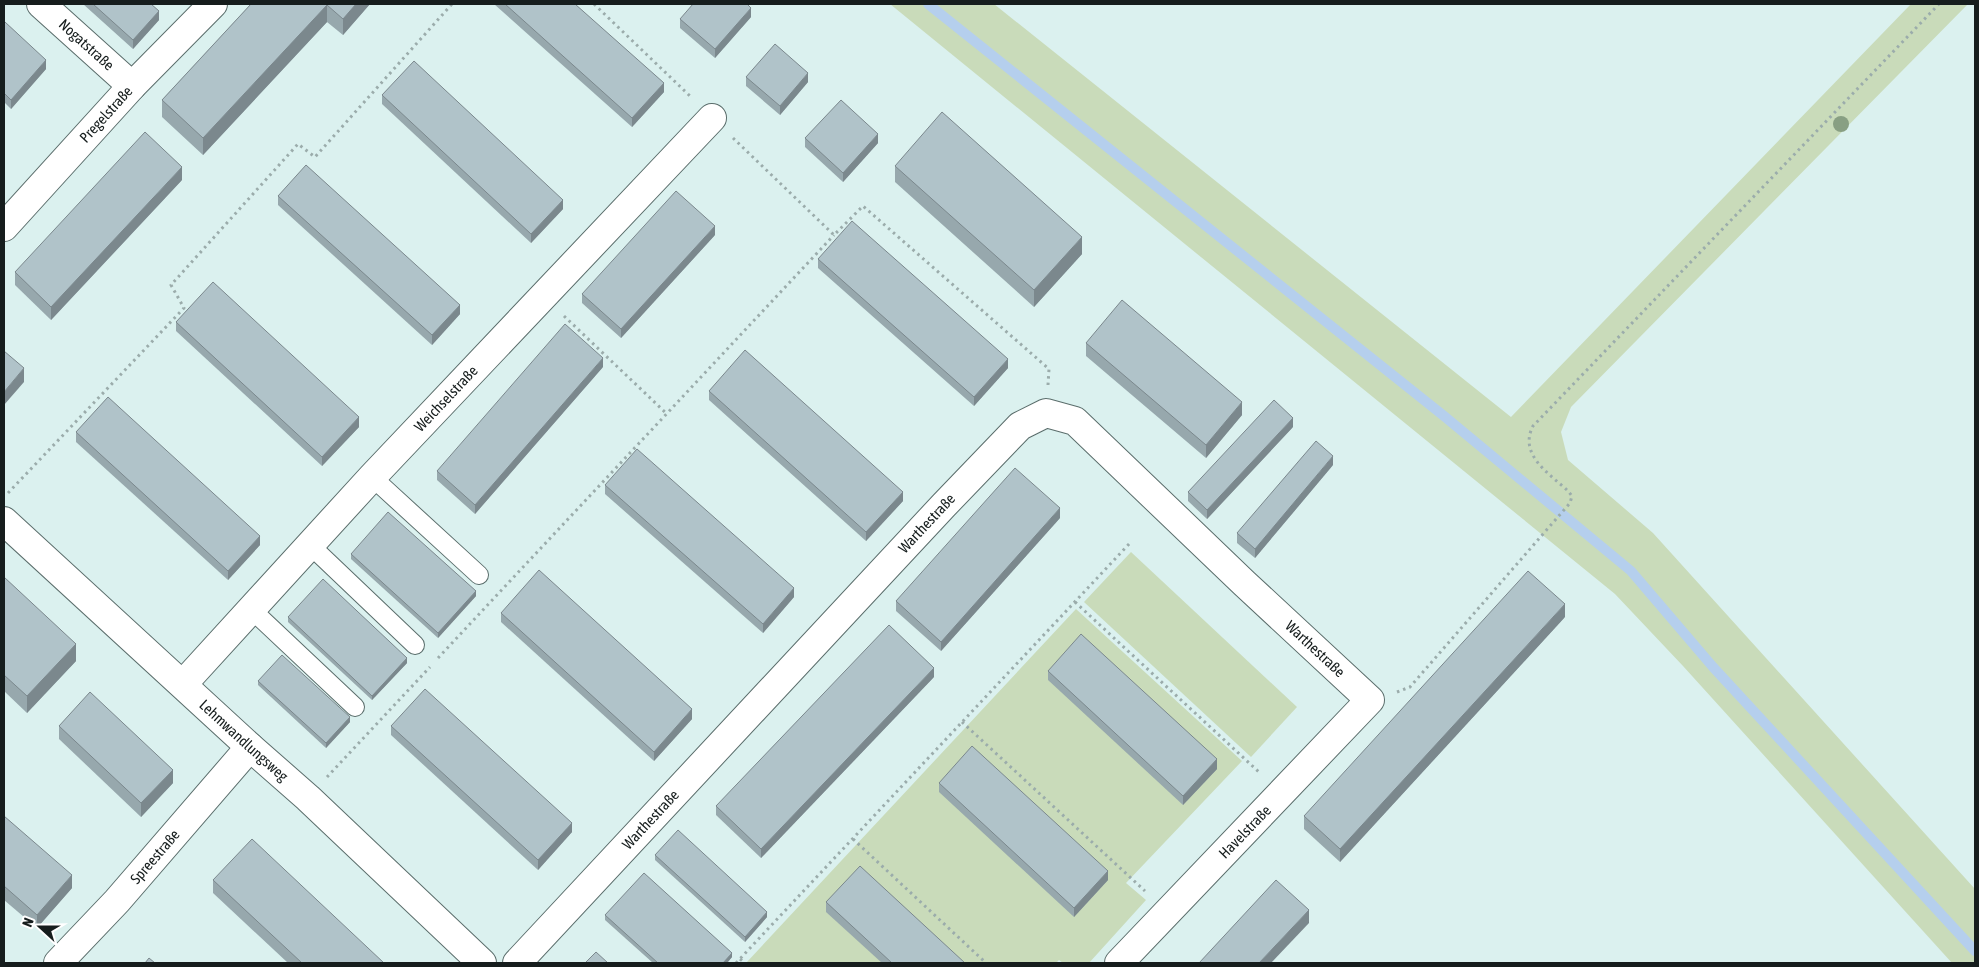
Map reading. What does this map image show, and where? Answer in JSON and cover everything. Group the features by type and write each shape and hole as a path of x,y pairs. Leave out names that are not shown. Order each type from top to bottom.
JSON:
{"street":[{"name":"Nogatstraße","path":"41,4 132,86"},
{"name":"Pregelstraße","path":"4,227 132,86 213,4"},
{"name":"Weichselstraße","path":"183,684 372,477 712,118"},
{"name":"Warthestraße","path":"517,963 1020,426 1046,413 1075,421 1244,583 1370,700"},
{"name":"Lehmwandlungsweg","path":"4,521 308,798 482,963"},
{"name":"Havelstraße","path":"1119,963 1370,700"},
{"name":"Spreestraße","path":"58,963 117,901 250,747"}],"lane":[{"path":"372,477 479,575"},
{"path":"310,545 415,644"},
{"path":"251,609 355,707"}],"path":[{"path":"4,497 184,308 172,285 298,144 315,158 452,4"},
{"path":"594,4 834,235"},
{"path":"1370,700 1410,687 1570,503 1572,496 1568,491 1534,458 1528,442 1533,426 1939,4"},
{"path":"308,798 863,206 1049,369 1046,413"},
{"path":"543,297 667,414"},
{"path":"736,963 1130,543"},
{"path":"1075,602 1282,793"},
{"path":"962,722 1168,912"},
{"path":"853,839 986,963"},
{"path":"740,959 745,963"}],"green space":[{"path":"890,4 994,4 1511,417 1911,4 1968,4 1571,407 1561,432 1568,460 1653,533 1975,889 1975,963 1952,963 1683,666 1615,594"},
{"path":"1131,552 1297,707 1251,757 1084,602"},
{"path":"1076,609 1242,761 1126,883 1146,900 1089,963 1063,963 1059,960 1056,963 746,963"}],"building":[{"path":"93,4 151,4 159,11 133,40"},
{"path":"251,4 356,4 343,19 327,5 203,138 162,100"},
{"path":"505,4 575,4 664,83 632,118"},
{"path":"693,4 747,4 751,8 715,49 680,19"},
{"path":"5,22 46,60 11,100 4,93"},
{"path":"775,44 808,73 780,106 746,77"},
{"path":"414,61 563,200 531,234 382,95"},
{"path":"841,100 878,134 843,173 805,138"},
{"path":"942,112 1082,237 1034,290 895,166"},
{"path":"145,132 182,167 51,307 15,272"},
{"path":"306,165 460,305 432,335 278,196"},
{"path":"676,191 715,226 621,329 582,294"},
{"path":"852,221 1008,359 974,397 818,259"},
{"path":"213,282 359,417 322,457 176,322"},
{"path":"1122,300 1242,402 1206,445 1086,343"},
{"path":"565,324 603,358 475,505 437,471"},
{"path":"745,350 903,492 866,532 709,391"},
{"path":"4,351 24,368 4,392"},
{"path":"108,397 260,536 228,571 76,432"},
{"path":"1274,400 1293,418 1207,510 1188,492"},
{"path":"1316,441 1333,456 1255,549 1237,533"},
{"path":"637,449 794,588 763,624 605,485"},
{"path":"1015,468 1060,508 941,642 896,601"},
{"path":"388,512 476,591 438,633 351,554"},
{"path":"539,570 692,709 654,752 501,613"},
{"path":"1528,571 1565,604 1340,849 1304,816"},
{"path":"4,577 76,644 27,696 4,675"},
{"path":"323,579 407,658 372,696 288,617"},
{"path":"889,625 934,668 761,849 716,806"},
{"path":"1081,634 1217,759 1183,796 1048,671"},
{"path":"282,655 350,717 326,743 258,681"},
{"path":"425,689 572,823 538,860 391,726"},
{"path":"90,692 173,770 141,803 59,726"},
{"path":"972,746 1108,871 1074,908 939,783"},
{"path":"4,816 72,875 37,915 4,886"},
{"path":"678,830 767,912 745,937 655,855"},
{"path":"252,839 384,963 302,963 213,880"},
{"path":"860,866 965,963 892,963 826,902"},
{"path":"644,873 732,953 723,963 658,963 605,915"},
{"path":"1276,880 1309,910 1259,963 1199,963"},
{"path":"596,952 608,963 585,963"},
{"path":"149,958 155,963 145,963"}],"waterway":[{"path":"928,4 1444,416 1631,571 1713,667 1975,951"}]}
